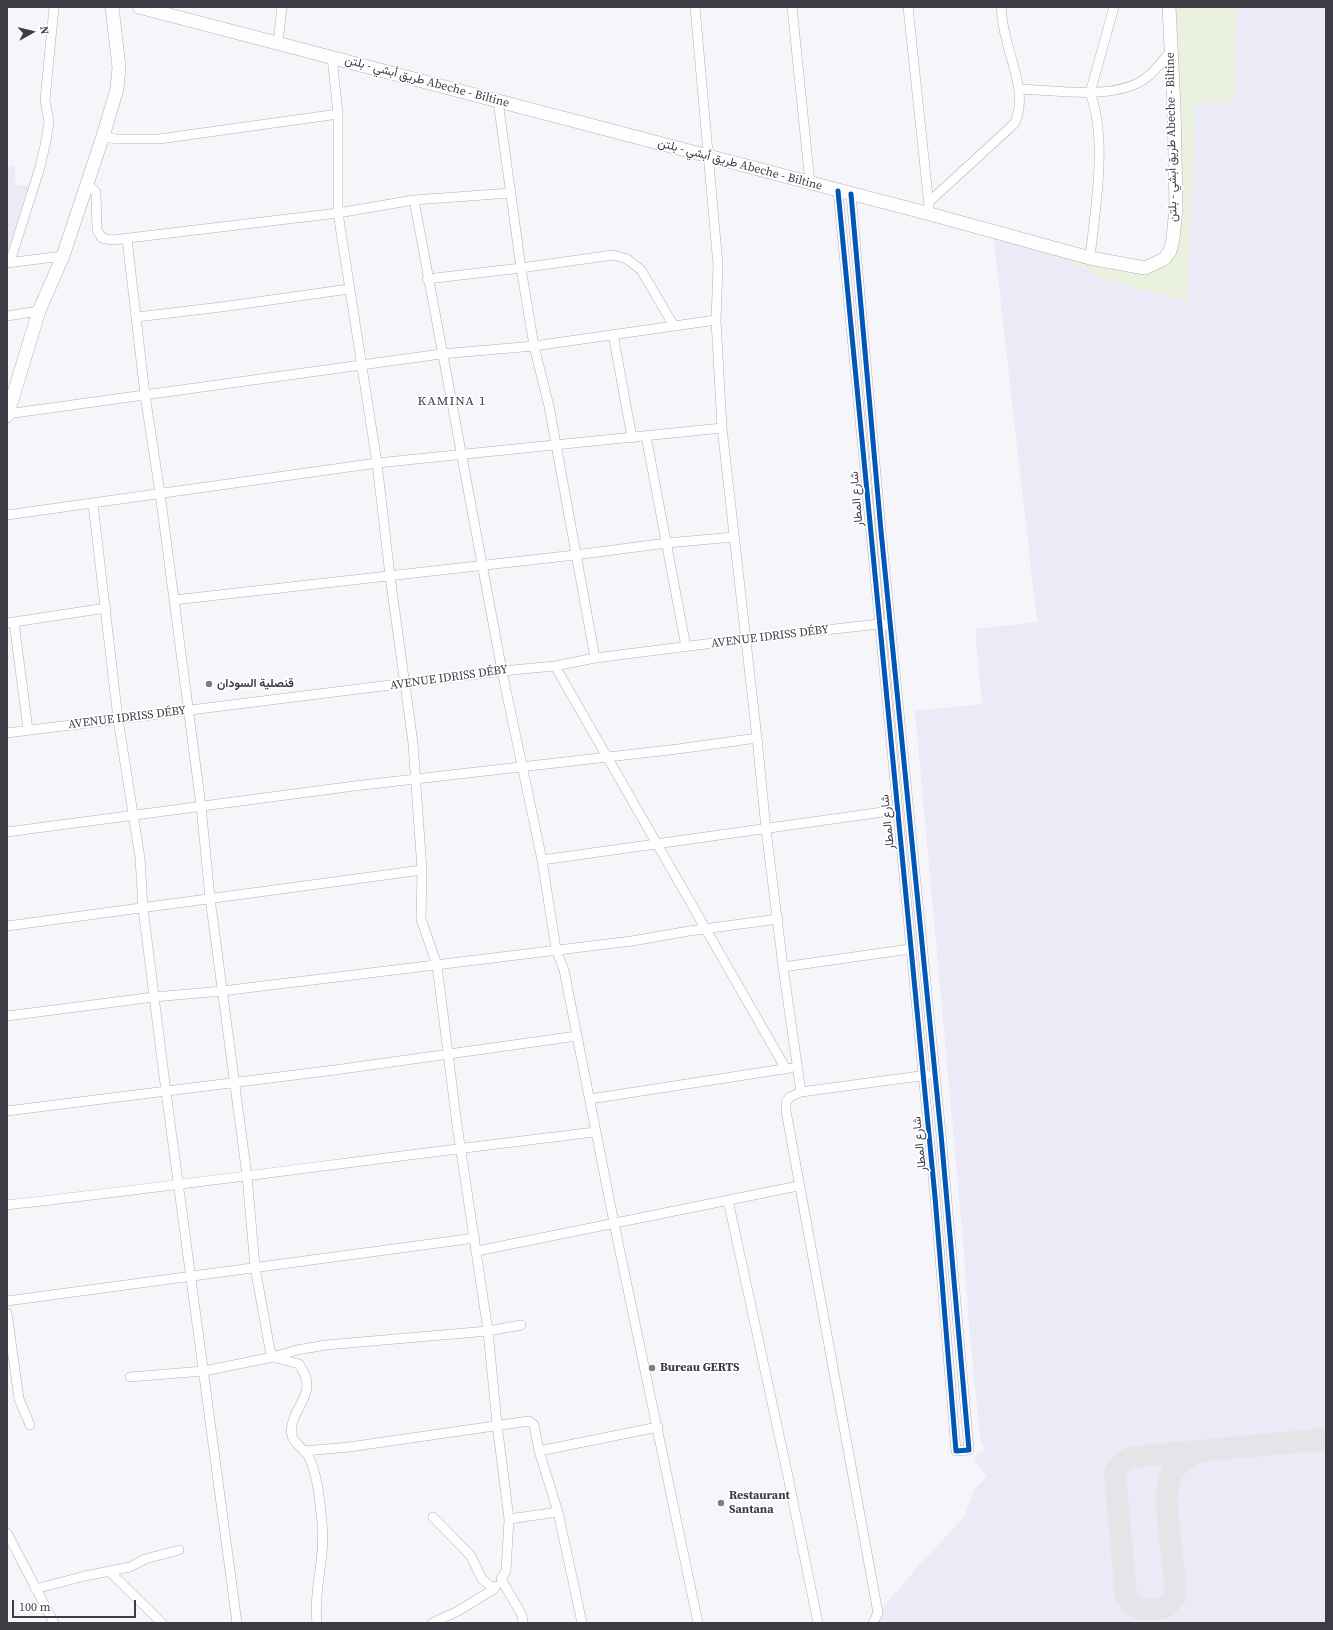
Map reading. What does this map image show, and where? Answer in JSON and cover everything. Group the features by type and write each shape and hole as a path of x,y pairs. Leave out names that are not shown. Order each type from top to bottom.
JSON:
{"main road":[{"path":"7,414 39,311 63,256 88,184 117,89 119,67 112,7"},
{"name":"طريق أبشي - بلتن Abeche - Biltine","path":"139,7 161,9 332,57 838,191 930,208 1090,258 1148,268 1164,259 1170,251 1173,239 1176,208 1169,7"}],"street":[{"path":"54,7 45,100 48,122 46,141 40,167 8,262 63,256"},
{"path":"278,42 282,7"},
{"path":"695,7 718,265 716,320 722,428 745,639 758,738 766,829 783,967 801,1092"},
{"path":"792,7 810,183"},
{"path":"908,7 930,208"},
{"path":"930,208 1015,123 1020,112 1020,89 1005,37 1001,7"},
{"path":"1090,258 1099,165 1097,123 1094,103 1090,93 1114,7"},
{"path":"1020,89 1090,93 1114,90 1144,79 1157,68 1171,50"},
{"path":"332,57 338,114 338,213 377,463 390,576 405,684 416,778 422,870 422,925 438,965 448,1053 488,1331 508,1519 506,1571 494,1589 458,1611 432,1623"},
{"path":"498,101 521,268 534,346 549,406 595,658"},
{"path":"103,136 116,139 160,139 338,114"},
{"path":"88,184 96,192 97,230 102,238 112,240 338,213 414,200 510,193"},
{"name":"شارع المطار","path":"838,191 910,949 936,1204 956,1451 969,1450 935,1074 881,531 851,194"},
{"path":"414,200 441,354 463,455 502,671 542,860 556,949 564,970 614,1223 698,1623"},
{"path":"127,239 145,394 174,600 210,898 247,1176 254,1267 270,1350 274,1357 299,1364 306,1378 306,1394 293,1421 292,1436 296,1444 309,1457 314,1472 323,1525 315,1610 317,1623"},
{"path":"427,278 521,268 613,255 627,259 641,270 674,326"},
{"path":"137,317 222,307 349,289"},
{"path":"7,316 39,311"},
{"path":"7,414 441,354 534,346 716,320"},
{"path":"613,334 632,438"},
{"path":"856,386 868,384"},
{"path":"7,515 377,463 722,428"},
{"path":"646,436 686,647"},
{"path":"92,504 106,608 118,719 140,858 143,908 166,1092 237,1623"},
{"path":"870,533 881,531"},
{"path":"174,600 483,566 667,543 734,537"},
{"path":"28,730 10,622 106,608"},
{"name":"AVENUE IDRISS DÉBY","path":"7,733 502,671 555,666 595,658 745,639 879,624 890,625"},
{"path":"555,666 658,844 704,929 786,1069"},
{"path":"7,832 133,814 416,778 608,757 758,738"},
{"path":"542,860 897,810"},
{"path":"7,926 422,870"},
{"path":"7,1016 154,997 222,991 556,949 632,941 778,919"},
{"path":"783,967 910,949"},
{"path":"7,1111 166,1092 577,1036"},
{"path":"590,1099 798,1067"},
{"path":"873,1623 878,1613 798,1186 786,1111 786,1102 790,1097 801,1092 935,1074"},
{"path":"7,1205 596,1132"},
{"path":"477,1251 798,1186"},
{"path":"728,1200 818,1623"},
{"path":"7,1301 191,1275 361,1255 475,1238"},
{"path":"7,1314 19,1399 30,1425"},
{"path":"130,1377 204,1371 326,1345 488,1331 521,1324"},
{"path":"304,1451 349,1447 497,1424 529,1421 534,1425 539,1451 558,1512 582,1623"},
{"path":"539,1451 658,1427"},
{"path":"508,1519 558,1512"},
{"path":"433,1517 471,1556 482,1579 494,1589"},
{"path":"7,1533 54,1623"},
{"path":"35,1589 85,1576 130,1567 145,1559 179,1550"},
{"path":"110,1572 162,1623"},
{"path":"501,1579 522,1616 523,1623"}],"shaded area":[{"path":"1236,7 1326,7 1326,1623 870,1623 920,1564 964,1517 975,1488 987,1477 974,1461 978,1453 984,1452 984,1446 981,1444 970,1339 963,1240 915,711 982,704 975,629 1037,622 992,225 1187,301 1196,104 1234,104"},
{"path":"14,165 16,186 29,185 7,253 7,167"}],"green space":[{"path":"1174,7 1236,7 1234,104 1196,104 1187,301 1110,281 992,225 1144,265 1160,263 1174,235"}],"taxiway":[{"path":"1199,1451 1188,1457 1178,1466 1173,1472 1169,1482 1167,1496 1175,1596 1166,1607 1149,1610 1139,1608 1130,1602 1126,1597 1115,1473 1122,1462 1134,1457 1326,1439"}],"cycle path":[{"path":"838,191 935,1197 956,1451 969,1450 941,1134 881,531 851,194"}],"place":[{"name":"قنصلية السودان","path":"209,684"},
{"name":"Bureau GERTS","path":"652,1368"},
{"name":"Restaurant Santana","path":"721,1503"}],"district":[{"name":"KAMINA 1","path":"452,402"}]}
